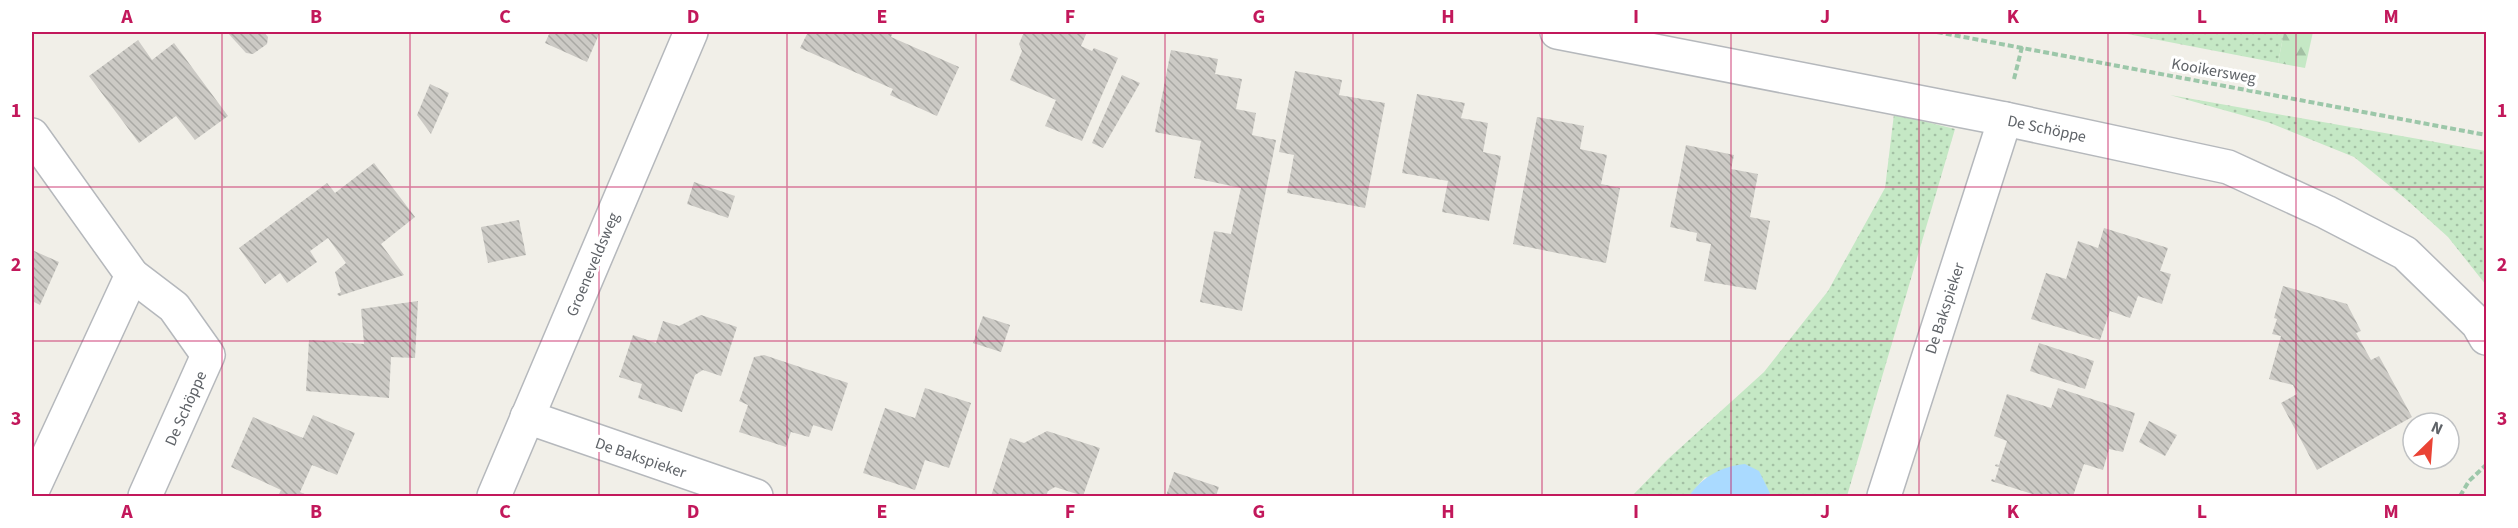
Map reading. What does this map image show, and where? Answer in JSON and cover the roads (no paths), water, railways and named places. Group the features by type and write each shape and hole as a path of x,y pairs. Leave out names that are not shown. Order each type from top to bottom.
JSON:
{"street":[{"name":"Groeneveldsweg","path":"494,496 691,32"},
{"name":"De Schöppe","path":"1557,32 2005,119 2228,167 2326,212 2405,254 2478,324 2487,338"},
{"name":"De Bakspieker","path":"1884,496 2005,119"},
{"name":"De Schöppe","path":"32,135 132,275 174,307 208,355 145,496"},
{"path":"32,491 132,275"},
{"name":"De Bakspieker","path":"527,417 756,496"}],"water":[{"path":"1745,464 1759,471 1770,493 1769,496 1689,496 1700,483 1713,474 1728,467"}]}
